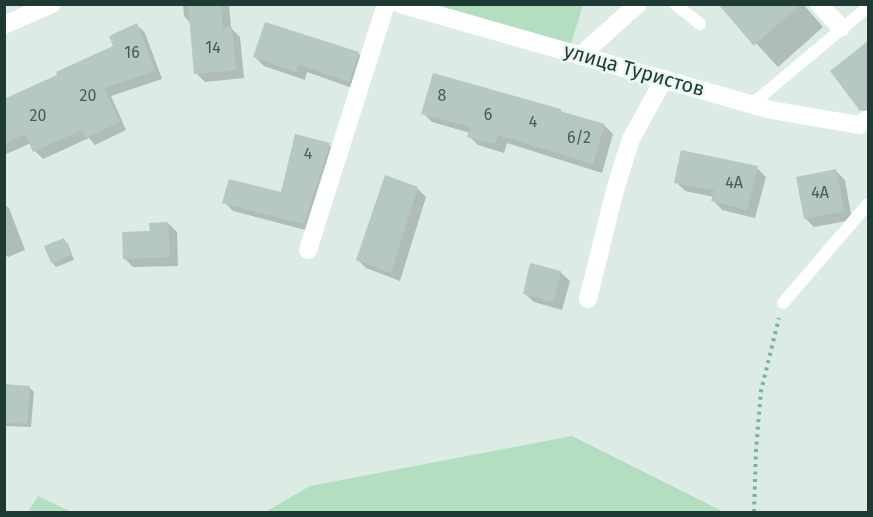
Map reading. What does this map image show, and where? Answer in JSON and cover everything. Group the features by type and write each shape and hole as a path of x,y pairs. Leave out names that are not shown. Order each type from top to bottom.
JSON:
{"street":[{"path":"4,25 22,10 52,4"},
{"path":"308,250 386,4"},
{"name":"улица Туристов","path":"400,4 771,110 859,125 868,118"},
{"path":"580,56 638,4"},
{"path":"819,4 841,28"},
{"path":"588,299 615,190 631,139 664,79"}],"lane":[{"path":"675,4 700,24"},
{"path":"752,104 868,7"},
{"path":"783,303 868,204"}],"path":[{"path":"754,513 761,391 783,303"}],"green space":[{"path":"420,5 583,5 570,47"},
{"path":"572,436 720,512 265,512 310,486"},
{"path":"38,496 71,512 28,512"}],"building":[{"path":"188,4 221,4 223,28 232,27 236,70 194,74"},
{"path":"718,4 801,4 754,46"},
{"path":"265,22 359,52 349,82 298,64 296,72 253,57"},
{"path":"137,23 155,71 104,88 120,122 86,138 82,130 33,152 25,134 4,144 4,99 113,46 109,36"},
{"path":"868,41 868,108 860,111 830,71"},
{"path":"433,73 561,109 560,111 605,124 593,164 498,135 495,144 467,137 470,127 421,114"},
{"path":"295,134 330,143 304,224 222,203 229,179 281,192"},
{"path":"681,150 758,166 747,210 711,201 714,190 674,183"},
{"path":"836,169 844,211 804,219 796,177"},
{"path":"385,175 418,187 391,273 356,260"},
{"path":"168,222 170,257 123,259 122,232 150,231 149,223"},
{"path":"64,238 71,255 51,263 44,246"},
{"path":"530,263 561,271 553,302 523,294"},
{"path":"4,384 30,386 27,424 4,422"}]}
